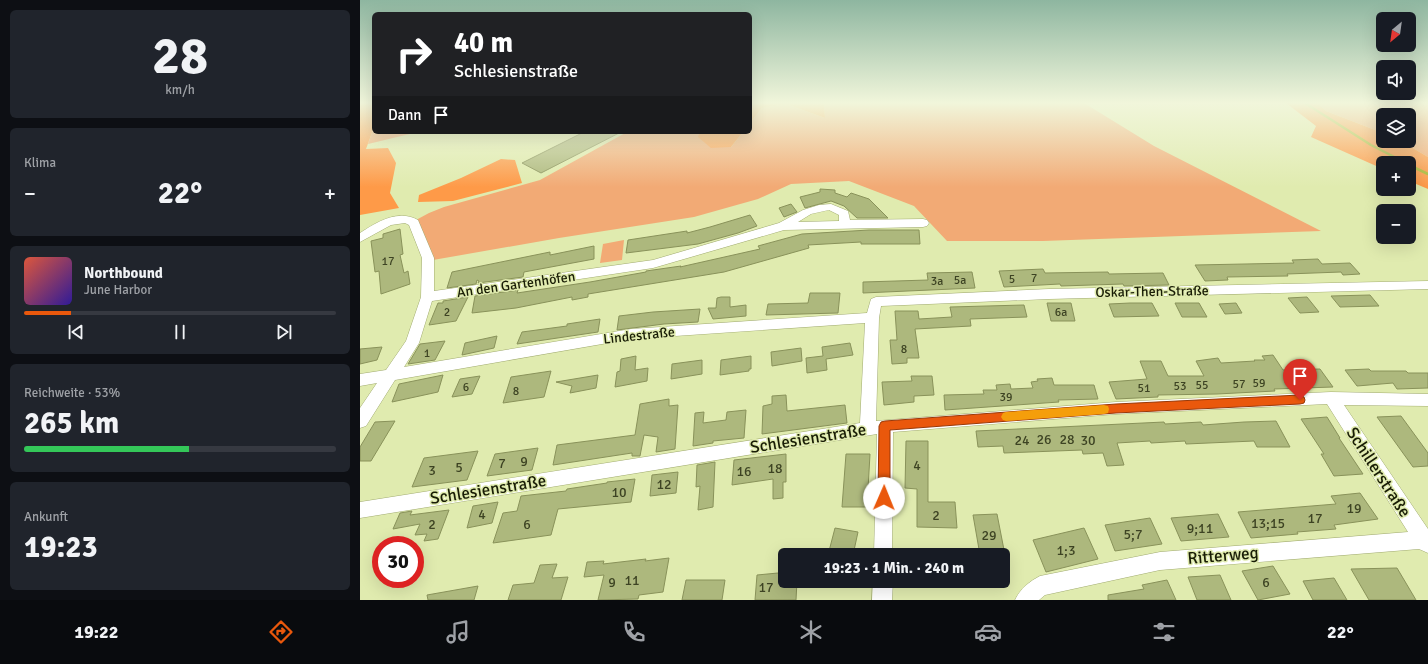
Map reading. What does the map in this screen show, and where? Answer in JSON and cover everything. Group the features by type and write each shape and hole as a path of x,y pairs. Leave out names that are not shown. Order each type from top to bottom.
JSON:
{"street":[{"name":"An den Gartenhöfen","path":"427,297 604,271 616,264 647,258 679,257 783,226 807,212 819,208 831,207 844,213 845,224"},
{"path":"360,238 380,226 406,219 414,223 428,258 427,297 412,343 360,421"},
{"name":"An den Gartenhöfen","path":"783,226 923,223"},
{"name":"Oskar-Then-Straße","path":"872,318 876,302 1049,294 1273,287 1428,285"},
{"path":"868,428 872,318"},
{"name":"Lindestraße","path":"360,380 631,334 872,318"},
{"name":"Schlesienstraße","path":"360,510 885,426 1116,408 1331,398 1428,400"},
{"name":"Schillerstraße","path":"1331,398 1426,541"},
{"path":"883,548 885,426"},
{"name":"Ritterweg","path":"1025,600 1040,586 1160,561 1426,541"},
{"path":"882,588 882,600"}],"shaded area":[{"path":"360,131 372,131 366,149 388,148 396,163 390,193 399,208 360,215"},
{"path":"752,131 1130,131 1154,146 1321,231 1043,241 947,241 914,206 849,181 791,184 758,199 694,217 559,238 433,260 416,220 444,207 540,180 623,134 700,134 699,137 731,147 741,134 752,134"},
{"path":"1314,131 1376,131 1376,148 1413,148 1428,157 1428,189 1416,184 1416,156 1376,156 1376,166 1311,137"},
{"path":"1416,131 1428,131 1428,157 1413,148 1416,148"},
{"path":"372,133 372,134 410,134 368,144"},
{"path":"699,134 741,134 731,147 711,148 698,137"},
{"path":"501,159 515,160 522,183 453,201 418,202 419,195 461,178"},
{"path":"624,240 622,260 600,263 603,244"}],"building":[{"path":"580,134 617,134 541,173 522,163"},
{"path":"820,189 835,190 835,193 847,197 851,193 869,199 888,218 857,218 844,206 831,201 805,208 800,197 820,192"},
{"path":"791,204 797,212 784,217 779,208"},
{"path":"750,215 757,226 738,233 698,244 626,253 628,240 687,231 687,233"},
{"path":"400,229 403,254 400,255 404,273 408,271 410,284 381,294 379,271 375,272 371,241 383,238 383,234"},
{"path":"869,230 919,230 920,244 861,244 861,242 808,245 809,248 724,272 588,294 588,297 572,300 572,297 516,308 472,313 475,296 518,290 517,293 681,266 680,267 760,249 758,246 802,234"},
{"path":"594,246 594,259 524,272 523,277 478,283 479,281 477,280 476,284 447,288 452,272 550,252 550,255"},
{"path":"1318,259 1322,264 1350,263 1360,274 1343,275 1341,272 1287,274 1288,276 1227,277 1228,280 1205,281 1195,265 1294,263 1292,260"},
{"path":"1043,269 1045,273 1163,273 1169,285 1124,286 1123,284 1061,286 1060,284 1004,287 999,271"},
{"path":"972,272 975,288 863,293 863,282 928,280 927,273"},
{"path":"810,293 840,293 838,313 766,315 768,304 808,303"},
{"path":"1370,295 1379,306 1340,307 1331,296"},
{"path":"468,297 456,321 429,325 438,303"},
{"path":"730,297 730,307 746,305 746,316 713,319 708,308 716,308 717,298"},
{"path":"1307,297 1319,312 1300,313 1288,298"},
{"path":"1047,303 1071,303 1075,321 1051,321"},
{"path":"1152,303 1159,316 1114,317 1109,304"},
{"path":"1175,303 1199,303 1207,317 1182,317"},
{"path":"1236,303 1242,313 1225,314 1219,304"},
{"path":"1024,305 1027,317 970,319 971,326 915,329 919,358 907,358 907,363 892,364 890,340 897,340 895,311 918,311 919,319 952,317 950,307"},
{"path":"700,309 698,322 664,324 617,330 619,316"},
{"path":"600,319 598,332 517,344 522,332 567,326 567,324"},
{"path":"497,336 494,348 462,355 465,343"},
{"path":"445,341 435,360 408,364 420,344"},
{"path":"850,343 853,355 826,359 827,370 807,373 806,358 823,356 822,347"},
{"path":"382,347 377,360 360,364 360,349"},
{"path":"801,348 802,361 772,366 771,352"},
{"path":"1273,355 1283,370 1320,369 1333,387 1274,389 1275,391 1217,394 1158,395 1158,397 1116,399 1109,382 1147,379 1140,361 1161,361 1168,376 1204,376 1196,361 1218,358 1221,363 1255,361 1254,360 1265,360 1262,356"},
{"path":"636,356 635,370 648,368 647,381 615,387 617,372 620,371 621,359"},
{"path":"751,356 751,369 749,369 749,371 720,375 721,360"},
{"path":"702,360 702,374 671,379 672,364"},
{"path":"1369,369 1371,371 1406,371 1408,373 1428,373 1428,388 1397,389 1393,383 1357,386 1345,370"},
{"path":"551,371 544,397 503,403 511,377"},
{"path":"443,375 438,392 392,402 399,384"},
{"path":"598,375 596,388 570,393 572,386 556,382"},
{"path":"480,376 472,394 452,397 460,379"},
{"path":"911,376 932,376 934,395 914,396 914,402 884,405 882,382 912,381"},
{"path":"1052,378 1054,385 1094,385 1098,399 1058,400 1059,402 945,410 944,395 984,394 983,390 997,390 996,385 1010,384 1011,389 1033,388 1031,382 1038,381 1037,379"},
{"path":"786,395 787,411 845,405 847,423 762,434 763,406 772,404 772,396"},
{"path":"669,399 669,406 678,405 675,449 656,452 658,437 644,435 640,456 632,456 632,453 553,465 557,445 635,435 640,404"},
{"path":"746,410 744,438 713,441 713,443 693,446 695,413 704,412 703,423 726,420 727,412"},
{"path":"1401,416 1428,453 1428,466 1413,467 1377,417"},
{"path":"1327,417 1363,474 1334,476 1321,454 1324,454 1301,419"},
{"path":"395,421 371,461 360,461 360,447 375,422"},
{"path":"1276,421 1290,447 1257,447 1254,441 1186,444 1185,441 1117,443 1124,465 1107,466 1103,453 1083,454 1082,450 1004,453 1003,446 978,447 976,431 1164,422 1165,424 1201,422 1203,425"},
{"path":"906,441 928,441 928,502 955,502 957,528 917,527 917,489 905,488"},
{"path":"538,448 532,470 487,476 495,454"},
{"path":"478,451 467,480 412,487 424,458"},
{"path":"786,454 786,482 783,482 783,498 773,499 773,479 732,485 734,460"},
{"path":"846,454 870,454 867,507 842,507"},
{"path":"715,462 713,507 698,510 700,486 696,487 697,465"},
{"path":"678,472 676,493 650,496 652,475"},
{"path":"635,479 631,502 558,509 551,535 493,543 503,513 517,511 521,496 566,491 567,489 607,482"},
{"path":"1360,493 1378,519 1334,525 1336,529 1251,538 1238,512 1336,504 1331,496"},
{"path":"498,502 492,523 467,528 473,506"},
{"path":"449,510 438,539 424,541 427,534 415,535 420,524 393,529 400,513 412,511 410,515"},
{"path":"997,514 1004,548 979,548 973,515"},
{"path":"1218,514 1229,537 1181,541 1171,518"},
{"path":"1150,518 1162,544 1115,551 1105,525"},
{"path":"835,528 858,532 855,548 830,548"},
{"path":"1084,528 1098,559 1046,572 1033,540"},
{"path":"669,558 663,592 639,595 638,599 598,600 604,575 584,577 587,562 604,561 603,564"},
{"path":"557,564 552,578 568,577 561,600 508,600 513,585 534,583 540,565"},
{"path":"1273,566 1290,594 1258,600 1242,571"},
{"path":"1397,568 1416,600 1369,600 1351,569"},
{"path":"778,573 778,588 797,588 796,600 755,600 757,575"},
{"path":"1220,575 1231,600 1197,600 1188,577"},
{"path":"1334,578 1347,600 1313,600 1303,581"},
{"path":"686,580 725,580 722,600 682,600"},
{"path":"1167,580 1176,600 1108,600 1108,595 1144,589 1142,585"},
{"path":"478,586 474,600 428,600 427,595"}],"waterway":[{"path":"1349,131 1392,156"},
{"path":"1416,168 1428,174"}],"slow traffic":[{"path":"1006,417 1104,409"}],"route":[{"path":"884,498 885,426 1116,408 1300,400"}]}
